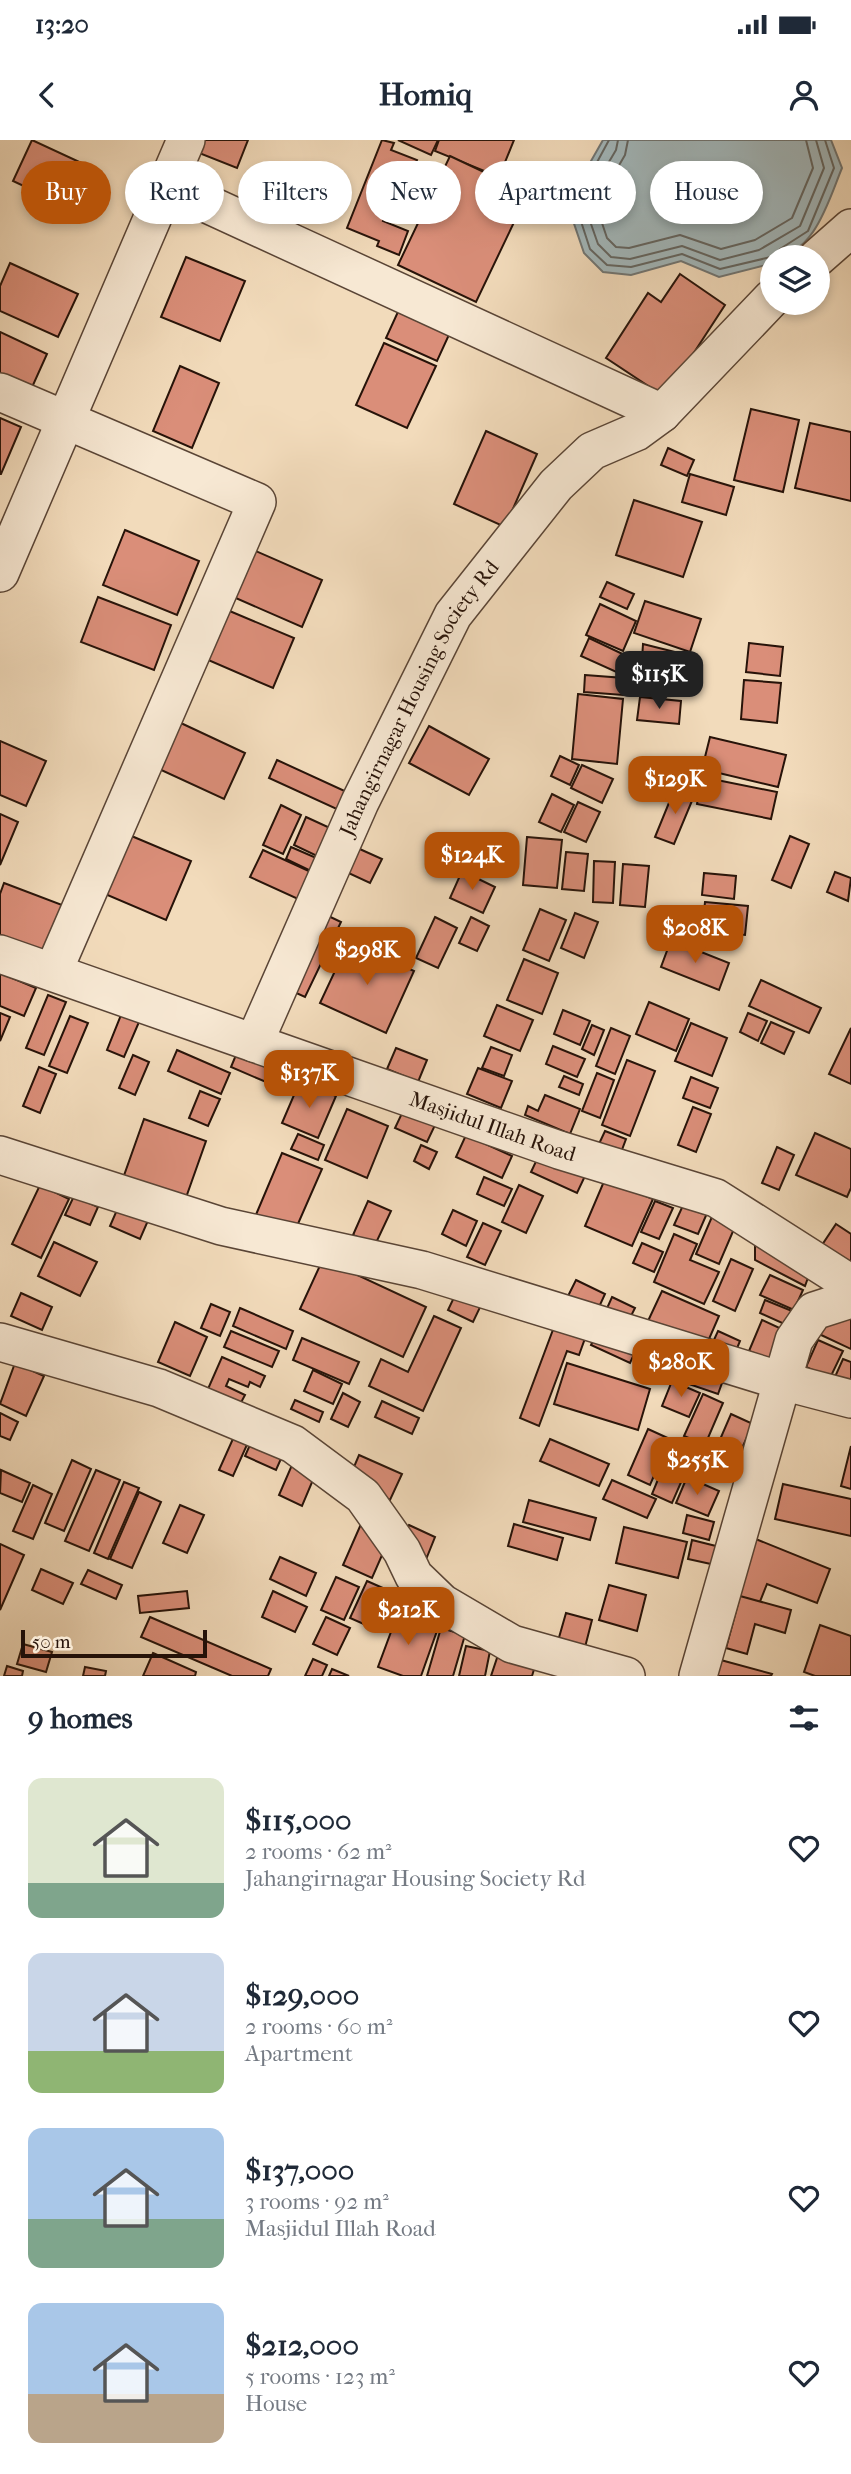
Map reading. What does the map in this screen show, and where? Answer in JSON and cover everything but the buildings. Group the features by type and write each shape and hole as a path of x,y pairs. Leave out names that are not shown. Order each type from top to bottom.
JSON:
{"street":[{"path":"177,161 186,140"},
{"path":"224,212 662,413"},
{"path":"0,573 150,224"},
{"path":"830,247 851,228"},
{"name":"Jahangirnagar Housing Society Rd","path":"254,1043 360,802 453,615 556,485 592,452 636,432 662,413 760,311"},
{"path":"0,392 257,502 53,972"},
{"name":"Masjidul Illah Road","path":"0,954 559,1150 716,1198 851,1284"},
{"path":"0,1155 221,1226 422,1270 782,1381 851,1399"},
{"path":"698,1676 794,1340 814,1311 851,1299"},
{"path":"0,1342 159,1388 293,1444 363,1496 402,1551 414,1576 442,1603 512,1644 626,1676"}],"water":[{"path":"603,140 831,140 842,168 825,210 809,237 801,245 760,245 760,267 719,277 681,261 631,275 603,272 584,253 574,224 636,224 636,161 591,161"}]}
